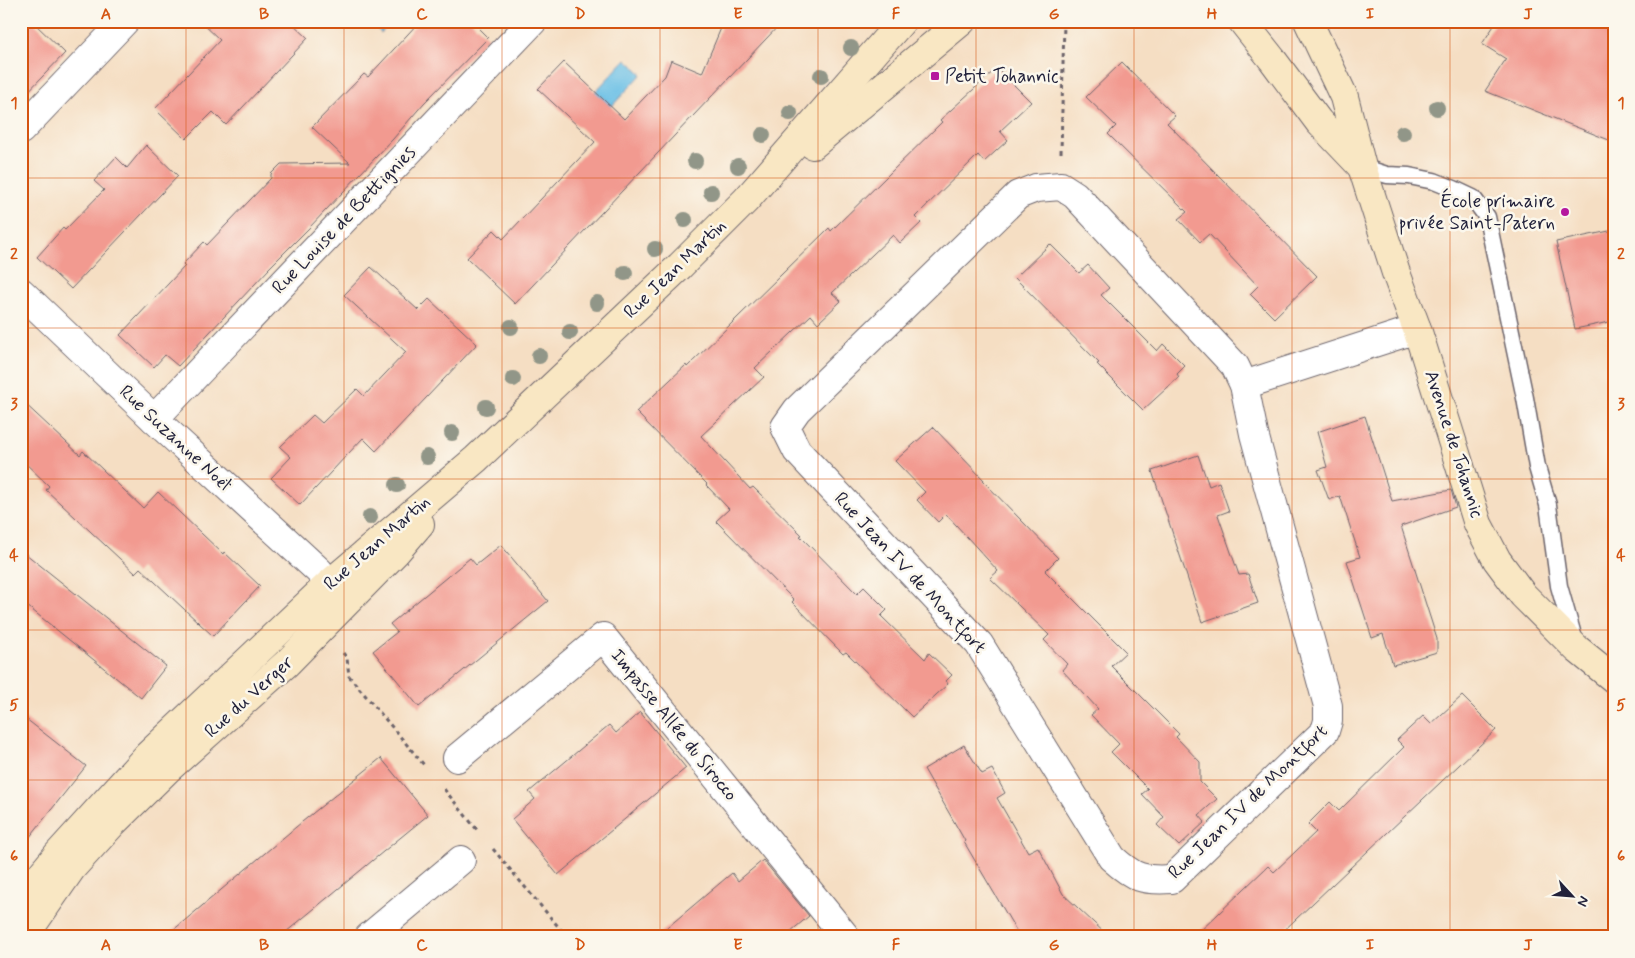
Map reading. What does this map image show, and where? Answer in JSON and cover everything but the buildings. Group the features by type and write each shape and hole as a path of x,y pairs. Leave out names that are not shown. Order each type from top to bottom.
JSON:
{"main road":[{"name":"Rue Jean Martin","path":"21,899 58,854 147,756 330,584 476,459 680,266 746,200 902,21"},
{"name":"Rue Jean Martin","path":"746,200 962,21"},
{"name":"Avenue de Tohannic","path":"1242,21 1319,122 1362,167"},
{"name":"Avenue de Tohannic","path":"1308,21 1344,97 1362,167 1396,273 1417,329 1478,524 1497,560 1523,595 1577,649 1614,679"},
{"name":"Rue du Verger","path":"24,937 72,868 113,823 168,769 300,650 396,552 476,459"}],"street":[{"path":"21,130 125,21"},
{"name":"Rue Louise de Bettignies","path":"154,419 533,21"},
{"name":"Rue Jean IV de Montfort","path":"1061,186 1075,195 1235,366 1244,384 1254,434 1328,706 1328,721 1325,731 1172,879 1150,880 1127,872 1112,858 979,644 797,451 785,427 797,410 1018,195 1036,188 1061,186"},
{"name":"Rue Suzanne Noël","path":"21,292 154,419 300,553 330,584"},
{"path":"1244,384 1417,329"},
{"name":"Impasse Allée du Sirocco","path":"457,758 603,637 846,937"},
{"path":"369,937 461,860"}],"lane":[{"path":"1362,167 1387,175 1409,176 1434,181 1454,188 1473,198 1487,217 1523,388 1537,468 1548,505 1559,586 1577,649"}],"path":[{"path":"1061,186 1064,21"},
{"path":"343,652 348,658 349,676 428,770"},
{"path":"441,785 484,838"},
{"path":"491,846 567,937"}],"water":[{"path":"369,21 392,21 381,33"},
{"path":"626,59 642,74 611,107 595,92"}],"place":[{"name":"Petit Tohannic","path":"935,76"},
{"name":"École primaire privée Saint-Patern","path":"1565,212"}]}
